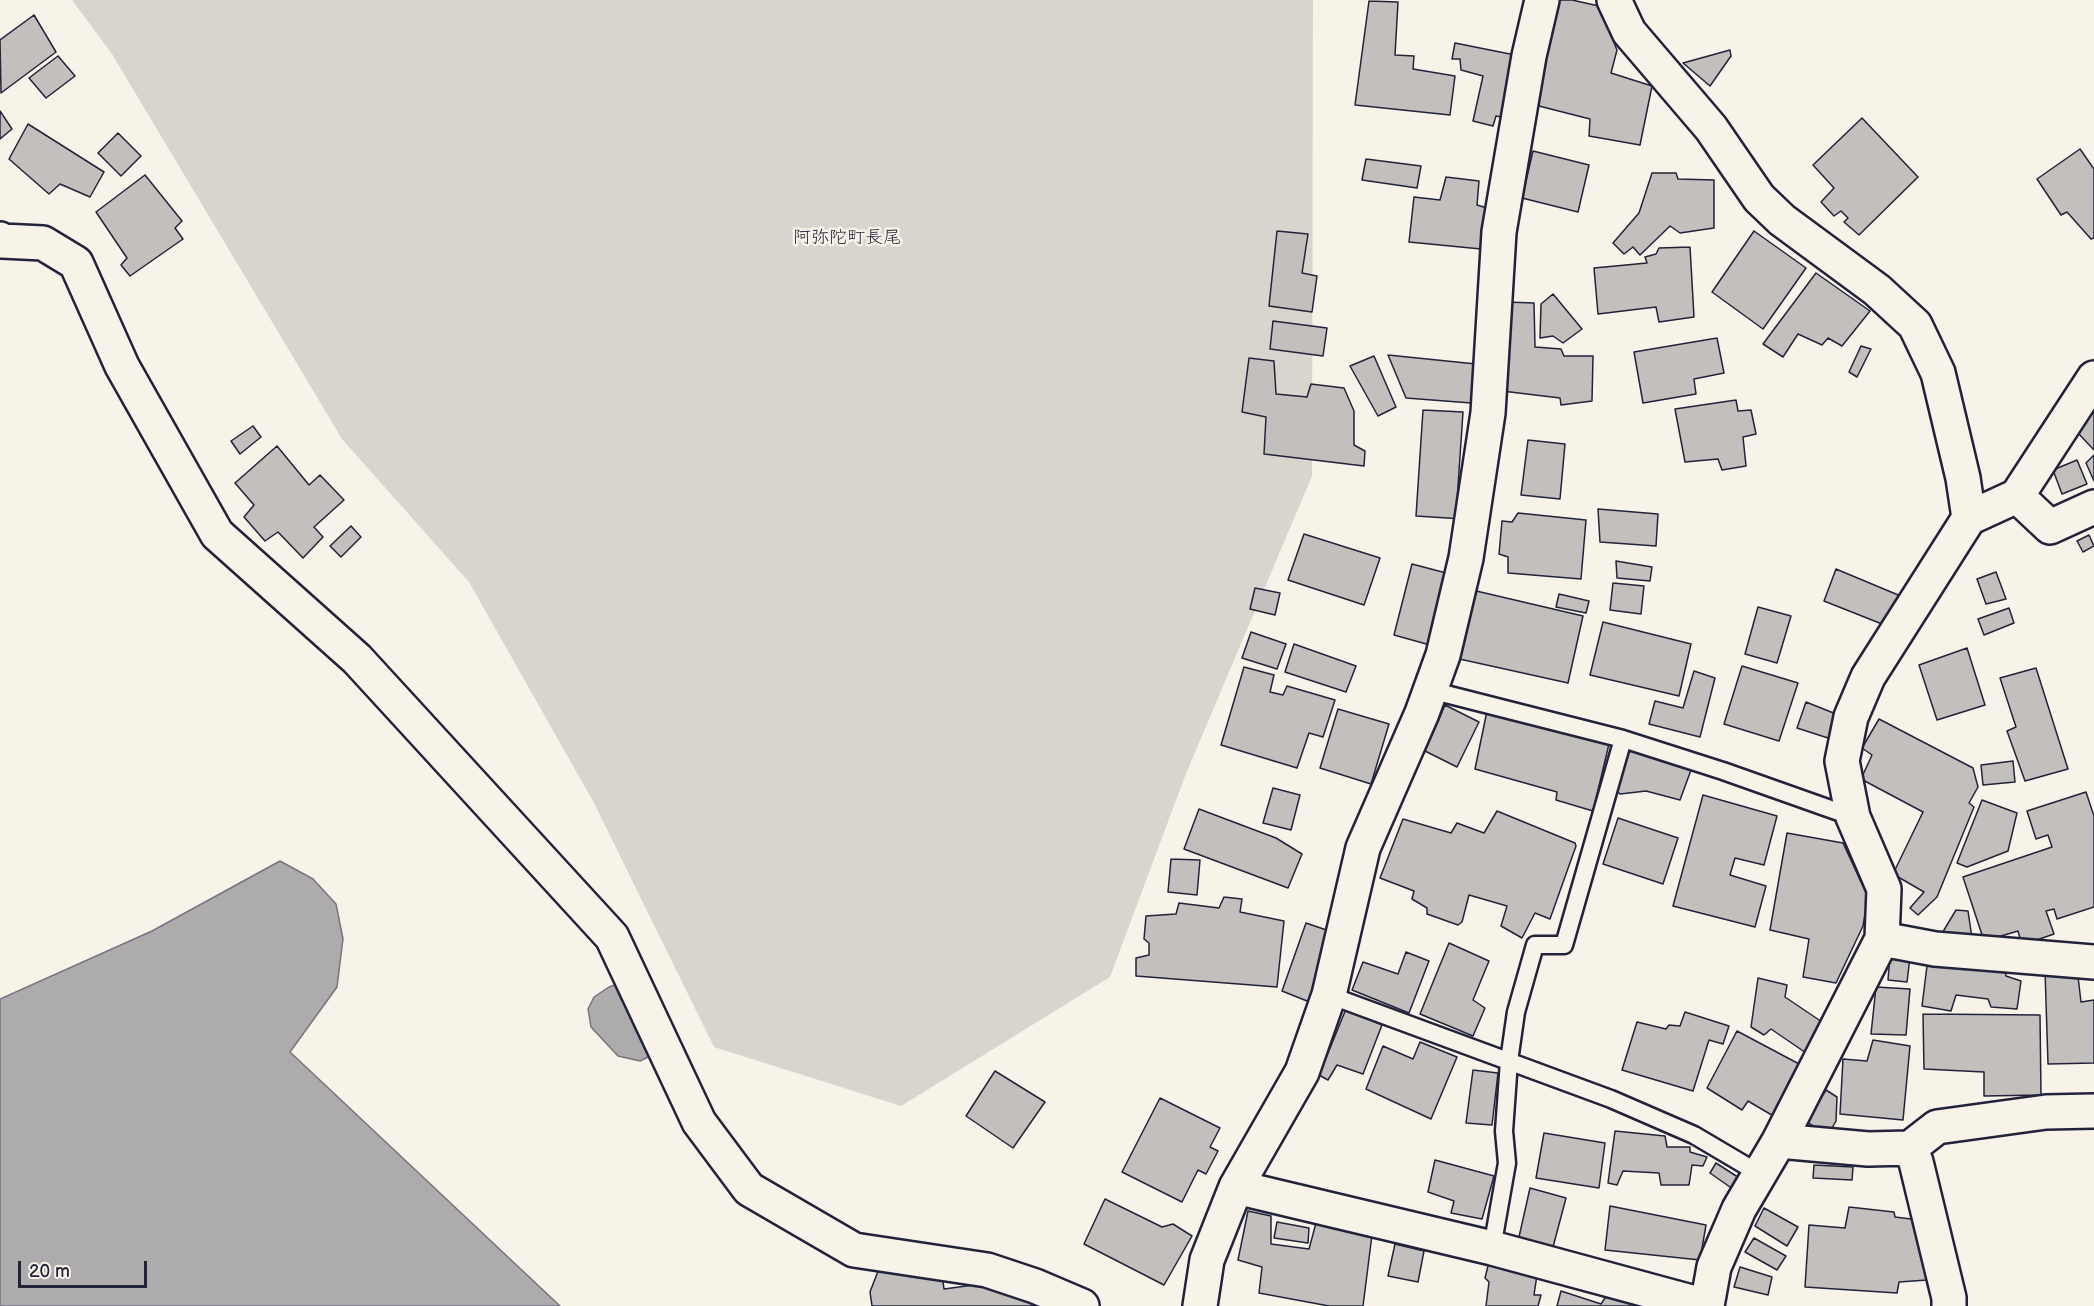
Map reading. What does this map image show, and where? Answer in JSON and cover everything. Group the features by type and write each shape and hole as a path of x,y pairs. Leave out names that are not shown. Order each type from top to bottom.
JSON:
{"street":[{"path":"1200,1306 1207,1260 1236,1187 1302,1072 1329,995 1364,848 1443,655 1466,558 1488,413 1499,232 1529,56 1542,0"},
{"path":"1614,0 1629,32 1711,128 1759,198 1782,220 1877,290 1915,325 1938,373 1963,478 1969,518"},
{"path":"0,239 2,241 43,243 76,263 122,366 217,534 357,659 612,937 699,1122 749,1189 854,1250 987,1270 1035,1286 1082,1306"},
{"path":"1236,1187 1492,1248 1707,1306 1714,1267 1739,1209 1779,1141 1882,939 1884,890 1853,817 1842,761 1851,717 1868,677 1969,518 2017,496 2094,378"},
{"path":"2017,496 2050,527 2094,507"},
{"path":"1882,939 1935,949 2094,963"},
{"path":"1779,1141 1868,1149 1910,1148 1937,1127 2046,1112 2094,1111"},
{"path":"1910,1148 1919,1173 1949,1306"}],"lane":[{"path":"1430,690 1623,739 1723,771 1853,817"},
{"path":"1492,1248 1507,1163 1504,1131 1509,1061 1516,1012 1535,945 1564,945 1623,739"},
{"path":"1329,995 1611,1099 1694,1135 1760,1174"}],"shaded area":[{"path":"72,0 1313,0 1312,476 1185,776 1110,977 901,1106 714,1047 594,803 469,582 342,439 112,54"},
{"path":"280,861 313,879 336,904 343,939 337,987 290,1052 560,1306 0,1306 0,999 152,931"},
{"path":"621,983 647,1039 650,1056 640,1061 618,1056 591,1027 588,1009 594,997 609,987"}],"building":[{"path":"1549,0 1572,0 1599,6 1617,50 1611,73 1652,86 1640,145 1589,136 1590,119 1535,105"},
{"path":"1369,1 1398,2 1395,55 1414,56 1413,69 1455,76 1450,115 1355,105"},
{"path":"34,15 56,52 1,93 0,40"},
{"path":"1455,43 1515,55 1506,118 1496,116 1493,126 1473,121 1483,76 1461,70 1460,59 1452,59"},
{"path":"1730,50 1731,56 1710,86 1683,63"},
{"path":"58,56 75,76 46,98 29,78"},
{"path":"0,111 12,129 0,139"},
{"path":"1862,118 1918,177 1859,235 1844,222 1848,218 1841,211 1834,216 1821,202 1834,188 1813,165"},
{"path":"28,124 104,172 90,197 60,184 49,194 9,159"},
{"path":"118,133 141,156 121,176 98,153"},
{"path":"2080,149 2094,169 2094,238 2091,239 2067,212 2061,215 2037,179"},
{"path":"1533,151 1589,165 1578,212 1522,198"},
{"path":"1366,159 1421,166 1417,188 1362,180"},
{"path":"1652,173 1676,173 1678,179 1714,180 1714,228 1680,233 1670,226 1640,255 1633,247 1624,254 1613,243 1639,213"},
{"path":"145,175 182,221 175,228 183,239 130,276 121,265 127,258 96,212"},
{"path":"1446,177 1479,181 1477,205 1487,208 1481,249 1409,242 1414,197 1440,200"},
{"path":"1277,231 1308,234 1302,273 1317,276 1312,312 1269,306"},
{"path":"1754,231 1806,268 1763,329 1712,292"},
{"path":"1690,247 1694,317 1659,322 1656,307 1598,314 1594,268 1647,263 1645,257 1656,254 1659,248"},
{"path":"1816,273 1870,311 1842,346 1828,338 1822,345 1798,334 1783,357 1763,344"},
{"path":"1553,294 1582,329 1563,343 1553,336 1540,338 1541,304"},
{"path":"1506,302 1534,303 1535,347 1561,349 1564,356 1593,356 1592,401 1561,405 1560,398 1502,391"},
{"path":"1273,321 1327,328 1323,356 1270,349"},
{"path":"1717,338 1724,373 1694,379 1696,394 1643,403 1634,352"},
{"path":"1861,346 1871,349 1857,377 1849,372"},
{"path":"1388,355 1476,364 1471,403 1406,398"},
{"path":"1374,356 1396,407 1378,416 1350,366"},
{"path":"1249,358 1274,361 1276,394 1307,397 1311,384 1344,388 1354,411 1354,445 1365,451 1364,466 1264,454 1266,417 1242,412"},
{"path":"1736,400 1738,411 1751,410 1756,434 1743,437 1746,466 1722,470 1718,459 1685,462 1675,409"},
{"path":"2094,406 2094,450 2078,433 2086,423 2082,418"},
{"path":"1423,410 1463,412 1457,501 1465,502 1463,519 1416,516"},
{"path":"253,426 261,437 240,454 231,441"},
{"path":"1528,440 1565,444 1560,499 1521,495"},
{"path":"277,446 309,485 320,475 344,500 314,527 323,537 303,558 278,532 265,541 244,517 254,505 235,483"},
{"path":"2094,455 2094,481 2086,463"},
{"path":"2077,460 2087,484 2062,494 2053,470"},
{"path":"1598,509 1658,514 1656,546 1600,542"},
{"path":"1518,513 1586,520 1581,579 1508,573 1508,557 1499,554 1502,521 1512,522"},
{"path":"351,526 361,537 341,557 330,546"},
{"path":"1304,534 1380,558 1364,605 1288,580"},
{"path":"2089,535 2094,546 2083,552 2077,541"},
{"path":"1616,561 1652,567 1650,581 1617,578"},
{"path":"1412,564 1450,574 1430,645 1394,635"},
{"path":"1836,569 1903,597 1887,626 1824,601"},
{"path":"1996,572 2006,599 1986,604 1977,579"},
{"path":"1613,583 1644,586 1641,614 1610,610"},
{"path":"1255,588 1280,593 1275,615 1250,609"},
{"path":"1472,590 1583,616 1568,683 1455,658"},
{"path":"1559,594 1589,601 1586,613 1556,607"},
{"path":"1758,607 1791,616 1777,663 1745,654"},
{"path":"2009,608 2014,623 1984,635 1978,619"},
{"path":"1603,622 1691,644 1679,696 1590,675"},
{"path":"1251,632 1286,644 1277,669 1242,658"},
{"path":"1294,644 1356,666 1346,692 1285,672"},
{"path":"1967,648 1985,705 1937,720 1919,665"},
{"path":"1742,666 1798,683 1779,741 1724,724"},
{"path":"1244,667 1274,675 1270,692 1283,695 1287,686 1335,700 1323,737 1309,733 1297,768 1221,745"},
{"path":"2036,668 2068,769 2025,781 2007,731 2016,727 2000,678"},
{"path":"1694,671 1715,678 1700,737 1649,724 1655,701 1683,708"},
{"path":"1806,702 1836,714 1828,738 1797,728"},
{"path":"1445,705 1479,722 1457,767 1425,751"},
{"path":"1338,709 1389,724 1371,784 1320,768"},
{"path":"1487,711 1609,744 1593,811 1556,800 1557,792 1475,769"},
{"path":"1879,719 1973,768 1978,787 1969,803 1974,807 1937,897 1918,915 1910,908 1924,892 1893,874 1923,812 1861,779 1872,755 1862,748"},
{"path":"1630,747 1691,770 1680,800 1646,791 1620,794 1615,789"},
{"path":"2013,761 2015,782 1983,785 1981,765"},
{"path":"1273,788 1300,795 1291,830 1263,823"},
{"path":"2086,792 2094,816 2094,907 2057,919 2054,909 2046,911 2054,934 2022,945 2018,931 1984,941 1963,877 2052,847 2048,835 2036,839 2027,811"},
{"path":"1703,795 1777,816 1764,865 1735,858 1730,875 1766,886 1755,927 1673,906"},
{"path":"1982,800 2017,813 2008,851 1967,867 1957,863"},
{"path":"1199,809 1276,838 1302,854 1288,888 1184,849"},
{"path":"1497,811 1575,843 1576,846 1550,919 1535,913 1522,938 1501,926 1507,906 1469,895 1462,922 1458,925 1427,914 1427,908 1412,899 1414,891 1380,878 1403,819 1451,833 1457,823 1484,833"},
{"path":"1618,818 1678,838 1663,884 1603,864"},
{"path":"1787,833 1843,843 1868,897 1863,926 1836,983 1803,977 1809,939 1770,930"},
{"path":"1171,859 1200,860 1197,895 1168,892"},
{"path":"1224,897 1242,899 1240,912 1284,921 1277,987 1136,976 1136,958 1149,955 1149,943 1144,939 1146,916 1176,914 1179,903 1219,908"},
{"path":"1956,910 1968,911 1972,938 1941,935"},
{"path":"1306,923 1338,934 1312,1003 1282,991"},
{"path":"1449,943 1489,961 1473,1000 1485,1008 1473,1036 1420,1014"},
{"path":"1406,952 1429,961 1409,1013 1352,990 1363,962 1398,974"},
{"path":"1890,955 1910,957 1907,982 1888,980"},
{"path":"1928,958 2004,965 2006,976 2021,981 2017,1009 1991,1007 1988,999 1956,995 1951,1011 1922,1006"},
{"path":"2077,968 2081,1002 2094,1000 2094,1063 2048,1064 2045,970"},
{"path":"1758,978 1787,985 1785,997 1825,1024 1809,1055 1771,1029 1764,1035 1751,1027"},
{"path":"1876,987 1910,989 1906,1035 1871,1034"},
{"path":"1346,1009 1382,1025 1363,1074 1337,1065 1328,1080 1319,1075"},
{"path":"1685,1012 1729,1026 1723,1044 1709,1040 1693,1091 1622,1070 1637,1022 1666,1029 1669,1025 1680,1026"},
{"path":"1923,1014 2040,1015 2041,1095 1984,1096 1984,1072 1924,1069"},
{"path":"1737,1031 1801,1065 1775,1117 1748,1101 1742,1110 1707,1088"},
{"path":"1873,1040 1910,1046 1903,1120 1840,1114 1843,1059 1867,1061"},
{"path":"1420,1042 1457,1057 1431,1119 1366,1089 1383,1046 1413,1059"},
{"path":"1473,1070 1498,1073 1492,1125 1466,1123"},
{"path":"995,1071 1045,1102 1013,1148 966,1116"},
{"path":"1826,1090 1837,1097 1836,1121 1828,1135 1805,1121"},
{"path":"1160,1098 1220,1128 1210,1147 1218,1151 1206,1174 1198,1170 1182,1202 1122,1172"},
{"path":"1615,1131 1665,1136 1667,1147 1690,1147 1690,1152 1707,1157 1703,1166 1692,1165 1689,1185 1661,1185 1659,1173 1623,1171 1617,1185 1608,1183"},
{"path":"1544,1133 1605,1143 1599,1188 1536,1178"},
{"path":"1435,1160 1494,1176 1482,1219 1451,1213 1454,1201 1428,1192"},
{"path":"1716,1163 1744,1181 1737,1192 1710,1173"},
{"path":"1814,1165 1853,1167 1852,1180 1813,1178"},
{"path":"1530,1188 1566,1198 1553,1247 1519,1237"},
{"path":"1105,1199 1162,1227 1173,1224 1192,1236 1164,1285 1084,1244"},
{"path":"1610,1206 1706,1225 1700,1260 1605,1250"},
{"path":"1849,1207 1894,1212 1895,1217 1919,1220 1927,1280 1899,1282 1897,1293 1805,1287 1809,1225 1845,1228"},
{"path":"1764,1208 1798,1227 1787,1246 1755,1226"},
{"path":"1248,1211 1271,1216 1271,1244 1309,1249 1316,1223 1372,1235 1363,1306 1329,1306 1259,1293 1262,1267 1238,1260"},
{"path":"1277,1222 1309,1228 1308,1243 1274,1238"},
{"path":"1754,1238 1786,1256 1777,1270 1745,1252"},
{"path":"1395,1244 1424,1251 1418,1282 1388,1276"},
{"path":"1489,1262 1537,1275 1534,1295 1541,1295 1538,1306 1486,1306 1489,1282 1485,1278"},
{"path":"880,1266 942,1274 944,1289 981,1284 1034,1303 1036,1306 872,1306 870,1292"},
{"path":"1740,1267 1772,1277 1768,1295 1734,1287"},
{"path":"1561,1291 1601,1304 1607,1295 1645,1306 1557,1306"}],"district":[{"name":"阿弥陀町長尾","path":"847,238"}]}
